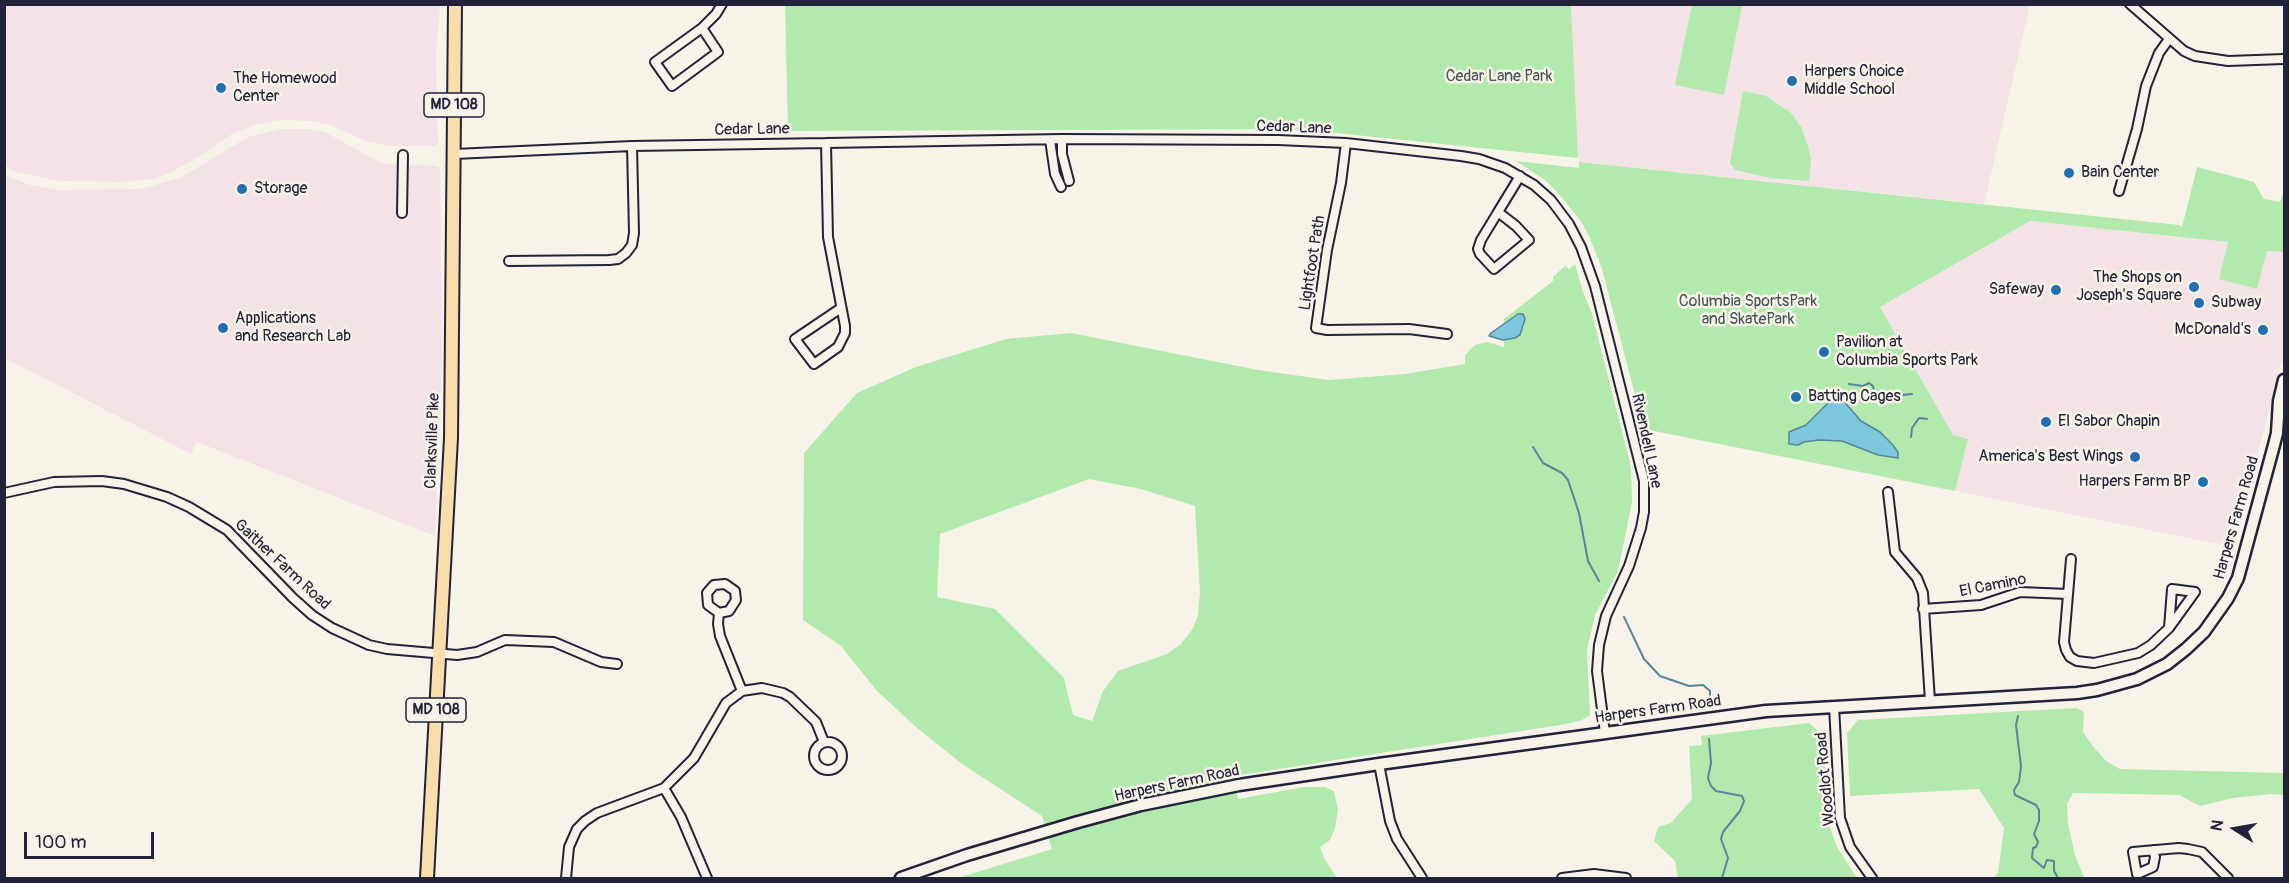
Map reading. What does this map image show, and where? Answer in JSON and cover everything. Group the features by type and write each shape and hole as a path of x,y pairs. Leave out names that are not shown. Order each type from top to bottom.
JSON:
{"main road":[{"name":"Clarksville Pike","path":"427,879 451,438 455,4"},
{"name":"Harpers Farm Road","path":"901,879 967,855 1141,805 1239,785 1766,711 2097,690 2137,679 2167,664 2186,649 2217,615 2238,578 2277,433 2279,401 2284,380"},
{"name":"Harpers Farm Road","path":"2277,433 2284,419"}],"street":[{"path":"702,28 718,52 672,86 655,62 702,28 722,4"},
{"path":"2130,4 2169,39 2195,56 2228,61 2284,59"},
{"path":"2119,191 2146,86 2159,52 2169,39"},
{"name":"Cedar Lane","path":"454,154 826,142 1062,139 1278,140 1346,143 1479,159 1520,176"},
{"path":"1062,139 1062,154 1069,182"},
{"path":"1050,140 1055,174 1061,187"},
{"path":"826,142 828,237 845,326 843,340 838,347 813,364 795,339 841,308"},
{"name":"Lightfoot Path","path":"1346,143 1316,328 1327,330 1409,329 1447,334"},
{"path":"509,261 609,260 618,259 626,253 632,245 634,233 632,147"},
{"path":"402,213 403,155"},
{"path":"1498,212 1529,240 1494,269 1478,249 1481,240 1498,212 1520,176"},
{"name":"Rivendell Lane","path":"1520,176 1543,192 1560,210 1575,233 1590,268 1644,481 1644,512 1641,528 1629,566 1606,616 1599,645 1597,671 1605,733"},
{"name":"Gaither Farm Road","path":"4,493 54,482 90,481 124,484 167,497 189,507 227,530 293,598 332,628 378,647 439,654 469,654 505,640 554,642 601,662 617,664"},
{"path":"1888,492 1895,552 1921,585 1930,701"},
{"path":"2071,559 2064,642 2070,657 2077,661 2094,663 2138,653 2151,645 2169,628 2195,592 2172,590 2169,628"},
{"name":"El Camino","path":"1923,609 1981,605 2020,592 2068,594"},
{"path":"719,613 720,636 742,691"},
{"path":"566,879 569,847 577,829 585,820 597,813 664,788 694,758 726,703 742,691 762,688 790,697 816,722 824,742"},
{"name":"Woodlot Road","path":"1834,706 1840,818 1850,847 1872,879"},
{"path":"1379,764 1390,822 1397,839 1422,879"},
{"path":"664,788 681,817 708,879"},
{"path":"2153,850 2179,848 2202,852 2228,879"},
{"path":"1562,879 1594,874 1626,879"}],"shaded area":[{"name":"The Homewood Center","path":"4,5 440,5 436,56 438,144 434,146 388,146 365,141 331,125 312,121 281,120 255,125 232,134 195,159 165,175 152,179 123,182 59,181 16,172 5,165"},
{"name":"Harpers Choice Middle School","path":"1565,5 2030,5 1984,204 1579,162"},
{"name":"Applications and Research Lab","path":"281,129 310,129 327,133 379,162 440,168 442,355 435,536 197,442 191,454 5,358 4,175 30,185 59,190 140,189 180,178 248,137"},
{"path":"2030,221 2229,242 2257,288 2267,251 2284,252 2284,354 2233,547 1955,491 1968,440 1953,435 1880,307"}],"green space":[{"name":"Cedar Lane Park","path":"785,5 1571,5 1578,158 1297,129 788,131"},
{"path":"1692,5 1742,6 1724,95 1675,85"},
{"path":"1743,91 1766,96 1791,113 1801,127 1808,146 1811,160 1809,181 1770,178 1735,170 1730,163"},
{"name":"Columbia SportsPark and SkatePark","path":"1516,161 1579,168 1579,162 2182,227 2197,167 2254,182 2264,199 2280,202 2284,191 2284,252 2267,251 2257,289 2219,279 2228,242 2030,221 1880,307 1953,435 1968,439 1955,491 1644,429 1602,269 1589,236 1580,220 1558,193 1545,180"},
{"path":"1575,264 1592,314 1631,467 1632,502 1618,571 1595,615 1587,650 1590,715 1582,720 1566,724 1234,776 1238,799 1304,787 1325,787 1334,791 1338,810 1335,828 1330,840 1320,847 1337,878 958,878 1052,849 1042,816 962,764 916,727 877,691 841,646 803,620 804,453 857,393 916,367 1006,339 1071,333 1258,370 1329,380 1405,374 1465,364 1465,355 1475,345 1488,342 1504,347 1504,319 1553,281 1553,277 1565,266 1569,269","holes":["1089,479 1141,489 1195,506 1200,592 1198,616 1192,630 1181,644 1167,654 1118,671 1103,691 1092,721 1073,715 1064,678 995,609 937,597 940,534"]},
{"path":"2076,708 2084,712 2083,732 2092,745 2106,761 2120,769 2284,773 2284,795 2233,798 2200,806 2179,795 2073,793 2067,804 2068,824 2075,855 2084,878 1993,878 1998,873 2004,828 1979,789 1850,796 1847,733 1858,720"},
{"path":"1809,723 1823,735 1829,825 1837,847 1857,878 1678,878 1675,861 1654,841 1658,827 1671,823 1692,799 1689,746 1702,745 1701,736"}],"water":[{"path":"1518,314 1523,314 1525,319 1520,335 1503,340 1489,336 1491,333"},
{"path":"1840,397 1861,421 1880,432 1892,444 1898,452 1898,458 1878,455 1842,441 1819,440 1798,445 1789,444 1789,432 1806,425 1833,398"}],"waterway":[{"path":"1849,384 1863,386 1869,383 1873,386 1874,391 1881,392 1885,398 1893,401 1898,399"},
{"path":"1902,395 1912,394"},
{"path":"1911,437 1912,428 1919,418 1927,419"},
{"path":"1533,447 1543,463 1562,473 1568,480 1579,513 1588,561 1599,581"},
{"path":"1624,617 1644,659 1660,676 1689,686 1703,685 1710,691 1710,697"},
{"path":"2018,716 2016,725 2021,766 2019,782 2014,790 2015,795 2036,805 2039,810 2039,821 2034,834 2038,842 2033,848 2032,858 2044,868 2047,860 2054,861 2054,871 2058,878"},
{"path":"1709,739 1711,763 1708,778 1711,786 1716,791 1742,796 1744,801 1740,811 1723,832 1721,839 1728,858 1722,878"}],"place":[{"name":"Harpers Choice Middle School","path":"1792,81"},
{"name":"The Homewood Center","path":"221,88"},
{"name":"Bain Center","path":"2069,173"},
{"name":"Storage","path":"242,189"},
{"name":"The Shops on Joseph's Square","path":"2194,287"},
{"name":"Safeway","path":"2056,290"},
{"name":"Subway","path":"2199,303"},
{"name":"Applications and Research Lab","path":"223,328"},
{"name":"McDonald's","path":"2263,330"},
{"name":"Pavilion at Columbia Sports Park","path":"1824,352"},
{"name":"Batting Cages","path":"1796,397"},
{"name":"El Sabor Chapin","path":"2046,422"},
{"name":"America's Best Wings","path":"2135,457"},
{"name":"Harpers Farm BP","path":"2203,482"}]}
